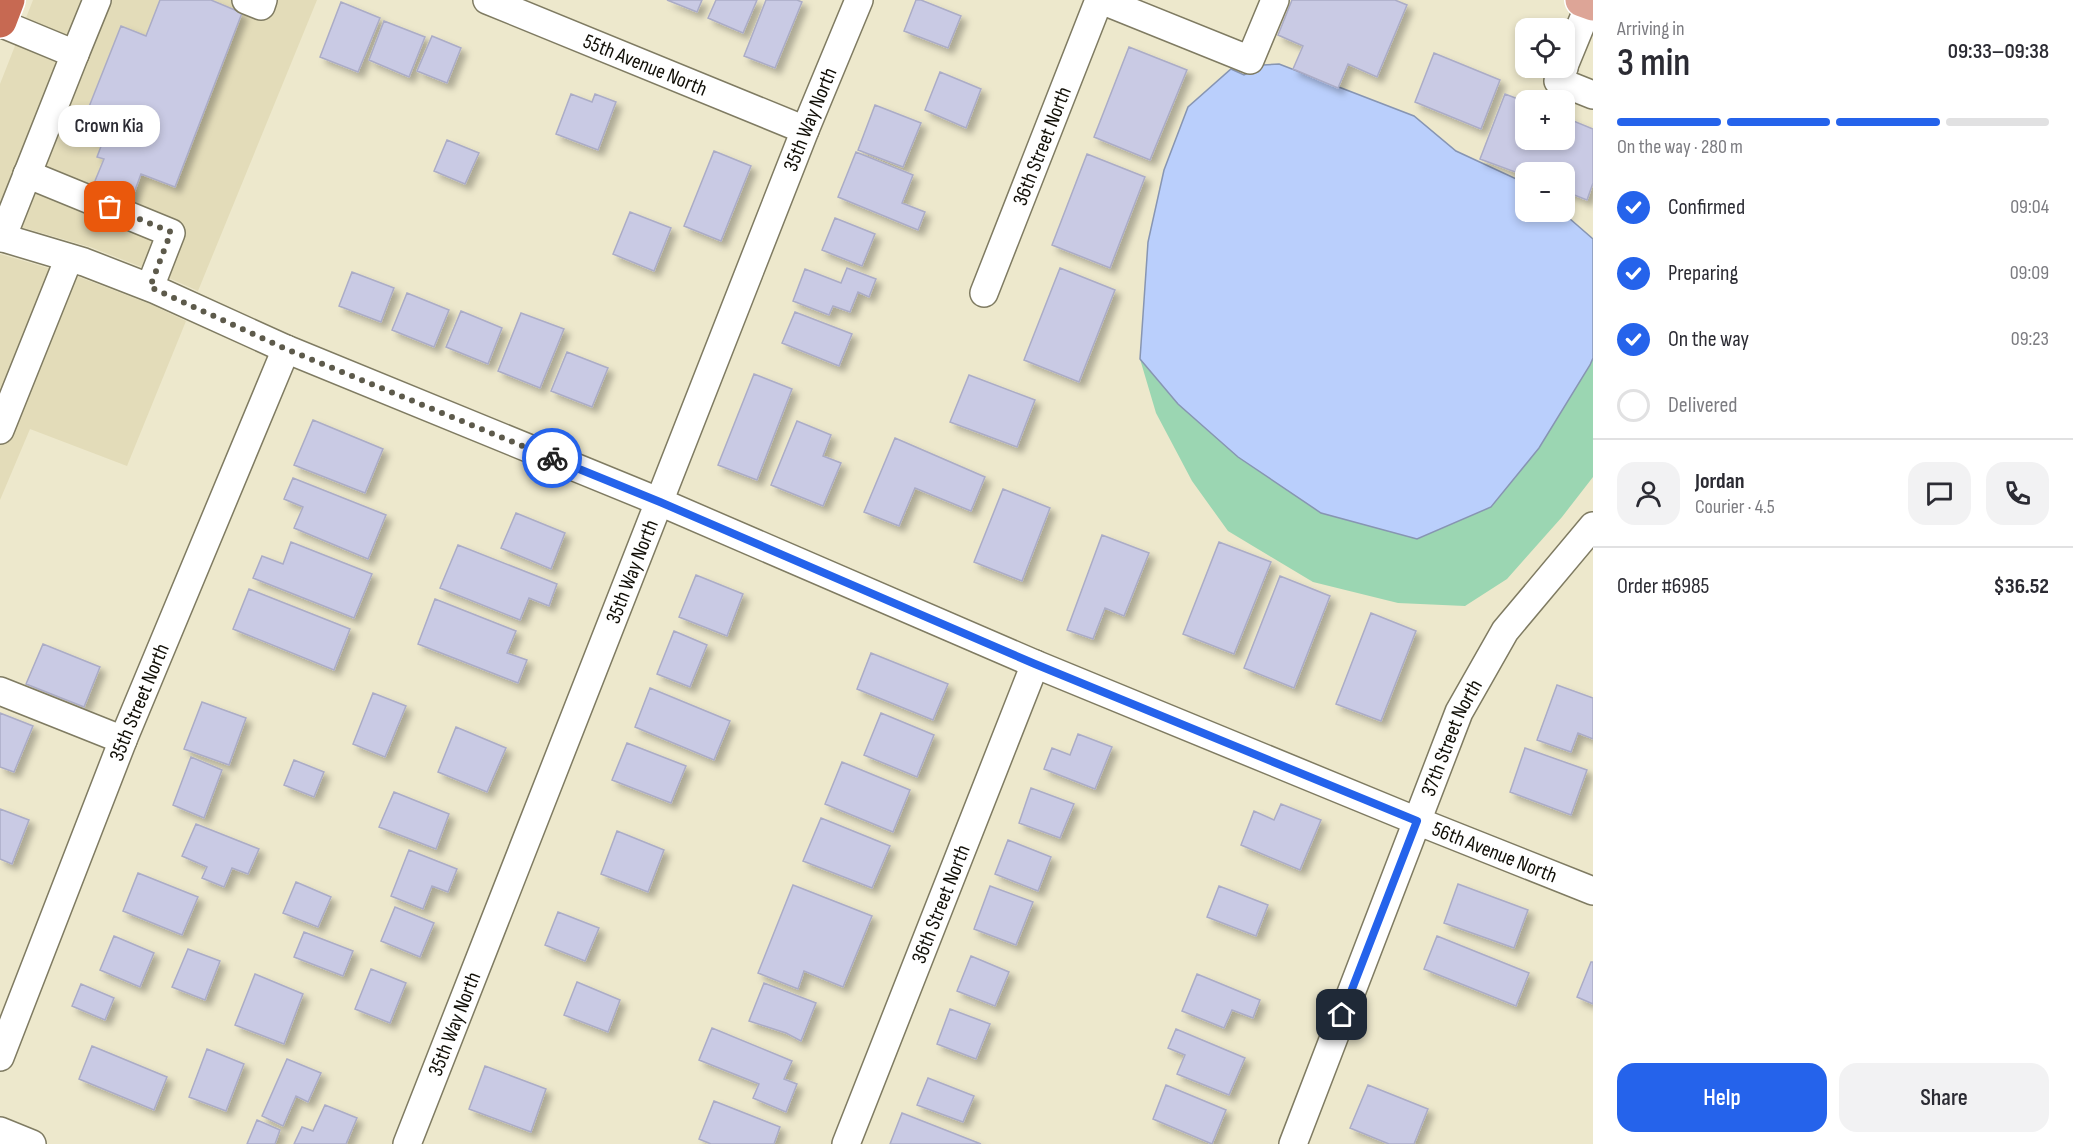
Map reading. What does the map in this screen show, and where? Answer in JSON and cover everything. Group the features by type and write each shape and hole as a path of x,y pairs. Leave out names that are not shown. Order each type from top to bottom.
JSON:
{"highway":[{"path":"0,22 8,0"}],"street":[{"path":"1,238 97,0"},
{"path":"246,0 261,6 263,0"},
{"name":"55th Avenue North","path":"487,0 805,130"},
{"name":"35th Way North","path":"408,1144 805,130 859,0"},
{"name":"36th Street North","path":"984,293 1100,0 1250,60 1275,0"},
{"path":"1575,39 1589,3"},
{"path":"0,22 75,54"},
{"path":"1559,78 1558,81 1593,95"},
{"path":"27,174 171,232 150,287"},
{"name":"56th Avenue North","path":"1,238 84,262 150,287 286,349 660,502 1035,664 1593,891"},
{"path":"0,430 69,258"},
{"name":"35th Street North","path":"0,1057 123,740 286,349"},
{"name":"37th Street North","path":"1293,1144 1459,712 1505,631 1593,526"},
{"name":"36th Street North","path":"846,1144 1035,664"},
{"path":"0,691 123,740"},
{"path":"0,1131 32,1144"}],"shaded area":[{"path":"33,0 317,0 198,291 90,247 0,221 0,84"},
{"path":"0,254 79,277 150,304 186,321 127,466 30,429 0,500"}],"green space":[{"path":"1593,358 1593,477 1562,517 1507,579 1465,606 1398,603 1313,582 1228,531 1192,481 1156,413 1140,359 1178,404 1491,507 1539,448"}],"water":[{"path":"1279,64 1414,116 1456,151 1515,178 1515,222 1573,222 1593,239 1593,358 1590,365 1539,448 1491,507 1417,539 1321,513 1238,457 1178,404 1140,359 1148,242 1164,170 1188,107 1231,69 1244,75 1263,65"}],"building":[{"path":"160,0 211,0 242,13 175,187 141,174 128,209 90,193 104,159 97,157 103,141 79,132 121,26 146,36"},
{"path":"667,0 702,0 697,12"},
{"path":"716,0 757,0 743,33 708,18"},
{"path":"766,0 802,2 775,68 744,56"},
{"path":"916,0 961,16 948,48 904,31"},
{"path":"1292,0 1395,0 1407,5 1377,77 1348,64 1338,88 1293,69 1303,46 1278,35"},
{"path":"341,2 380,18 358,72 320,57"},
{"path":"384,21 425,37 409,77 369,60"},
{"path":"432,36 461,48 447,83 417,71"},
{"path":"1129,47 1187,70 1150,160 1094,137"},
{"path":"1434,53 1500,80 1481,129 1415,102"},
{"path":"940,72 981,89 966,128 925,110"},
{"path":"571,94 592,102 595,94 616,102 598,150 556,134"},
{"path":"1505,94 1515,98 1515,150 1575,150 1575,122 1593,129 1593,183 1587,200 1575,195 1575,162 1515,162 1515,172 1480,159"},
{"path":"875,105 921,123 903,167 858,150"},
{"path":"447,140 479,153 465,184 434,171"},
{"path":"714,151 751,166 721,241 684,226"},
{"path":"856,152 913,175 902,203 925,212 918,230 838,197"},
{"path":"1087,154 1145,177 1110,268 1052,245"},
{"path":"630,212 671,228 654,271 613,254"},
{"path":"835,218 875,234 862,266 822,250"},
{"path":"847,268 876,279 869,297 858,292 850,312 833,306 829,315 793,301 805,269 841,283"},
{"path":"1060,268 1115,290 1079,382 1024,360"},
{"path":"352,272 394,288 381,322 339,306"},
{"path":"407,293 449,310 434,347 392,330"},
{"path":"461,311 502,328 488,364 446,347"},
{"path":"795,312 852,334 839,366 782,343"},
{"path":"521,313 564,329 540,388 498,371"},
{"path":"567,352 608,368 592,407 551,391"},
{"path":"754,374 792,389 757,480 718,465"},
{"path":"969,375 1035,400 1017,447 950,422"},
{"path":"313,420 383,449 365,493 294,465"},
{"path":"797,421 831,435 823,456 841,463 823,506 771,485"},
{"path":"895,438 985,477 971,511 915,488 899,526 864,512"},
{"path":"293,478 386,515 368,559 294,528 303,507 284,499"},
{"path":"1003,489 1050,508 1022,581 974,562"},
{"path":"516,513 565,533 551,569 501,548"},
{"path":"1102,535 1149,553 1124,616 1105,608 1093,639 1067,630"},
{"path":"291,542 372,574 354,618 253,578 262,556 283,564"},
{"path":"1219,542 1271,562 1234,654 1183,634"},
{"path":"458,545 557,584 549,606 529,598 520,620 440,588"},
{"path":"696,575 743,594 727,636 679,617"},
{"path":"1280,576 1330,596 1294,688 1244,668"},
{"path":"249,589 350,629 334,670 233,629"},
{"path":"435,599 516,631 507,653 527,660 518,683 418,644"},
{"path":"1371,613 1416,631 1381,721 1336,704"},
{"path":"674,631 707,645 690,687 657,674"},
{"path":"43,644 100,667 84,707 26,684"},
{"path":"871,653 948,684 933,720 857,689"},
{"path":"1557,685 1593,698 1593,739 1578,733 1571,752 1537,740"},
{"path":"650,688 730,721 714,760 635,727"},
{"path":"373,693 406,706 385,757 353,744"},
{"path":"202,702 246,718 229,765 184,749"},
{"path":"0,713 33,726 14,772 0,767"},
{"path":"881,713 934,735 917,777 864,755"},
{"path":"456,727 506,748 487,792 438,772"},
{"path":"1078,734 1112,747 1095,789 1044,769 1052,748 1070,755"},
{"path":"627,743 686,766 671,803 612,780"},
{"path":"1525,748 1587,770 1571,815 1510,792"},
{"path":"191,757 222,770 204,818 173,805"},
{"path":"294,760 324,772 314,797 284,785"},
{"path":"842,762 910,790 893,832 825,804"},
{"path":"1031,788 1074,804 1060,838 1019,823"},
{"path":"394,792 449,814 436,849 379,827"},
{"path":"1281,804 1321,820 1300,870 1241,845 1254,811 1274,820"},
{"path":"0,809 29,820 12,864 0,859"},
{"path":"821,818 890,846 872,888 803,861"},
{"path":"196,824 259,849 248,874 232,868 224,887 202,878 207,867 182,856"},
{"path":"617,831 664,850 648,892 601,874"},
{"path":"1008,840 1051,857 1038,891 995,874"},
{"path":"409,850 457,869 448,892 432,886 423,909 391,896"},
{"path":"138,873 198,897 182,935 123,911"},
{"path":"296,882 331,897 318,927 283,913"},
{"path":"1458,884 1528,910 1514,948 1444,923"},
{"path":"793,885 872,916 843,987 804,971 798,989 758,973"},
{"path":"990,886 1033,902 1016,945 974,929"},
{"path":"1219,886 1268,905 1256,936 1207,917"},
{"path":"395,907 434,923 420,957 381,941"},
{"path":"558,912 599,928 585,961 545,945"},
{"path":"304,932 353,951 343,976 294,957"},
{"path":"114,936 154,953 140,987 100,970"},
{"path":"1437,936 1529,973 1516,1006 1424,969"},
{"path":"188,949 220,961 205,1000 172,987"},
{"path":"971,956 1009,972 995,1006 957,991"},
{"path":"1591,962 1593,962 1593,1004 1577,997"},
{"path":"371,969 406,983 390,1023 355,1009"},
{"path":"255,974 303,994 284,1044 235,1025"},
{"path":"1197,974 1260,1000 1253,1018 1232,1010 1224,1028 1182,1011"},
{"path":"577,982 620,1000 608,1032 564,1015"},
{"path":"764,983 816,1003 801,1041 786,1033 749,1021"},
{"path":"81,984 114,998 105,1020 72,1006"},
{"path":"950,1009 990,1024 976,1059 937,1044"},
{"path":"712,1028 792,1061 784,1079 797,1084 786,1112 753,1098 759,1084 699,1060"},
{"path":"1176,1029 1245,1058 1229,1095 1177,1074 1185,1055 1168,1048"},
{"path":"92,1046 167,1077 154,1110 79,1079"},
{"path":"207,1049 244,1064 226,1111 189,1097"},
{"path":"287,1059 321,1073 308,1102 296,1096 283,1126 262,1116"},
{"path":"485,1066 546,1089 531,1132 469,1109"},
{"path":"928,1078 974,1096 963,1122 917,1105"},
{"path":"1166,1085 1226,1110 1212,1144 1153,1119"},
{"path":"1368,1085 1428,1109 1414,1144 1389,1144 1350,1128"},
{"path":"714,1101 780,1127 774,1144 711,1144 699,1139"},
{"path":"325,1105 357,1118 346,1144 294,1144 302,1127 313,1131"},
{"path":"902,1113 981,1144 890,1144"},
{"path":"257,1120 280,1130 275,1144 247,1144"}],"way so far":[{"path":"110,207 171,232 150,287 286,349 552,458"}],"place":[{"name":"Crown Kia","path":"110,207"}],"route":[{"path":"552,458 660,502 1035,664 1417,821 1342,1015"}]}
